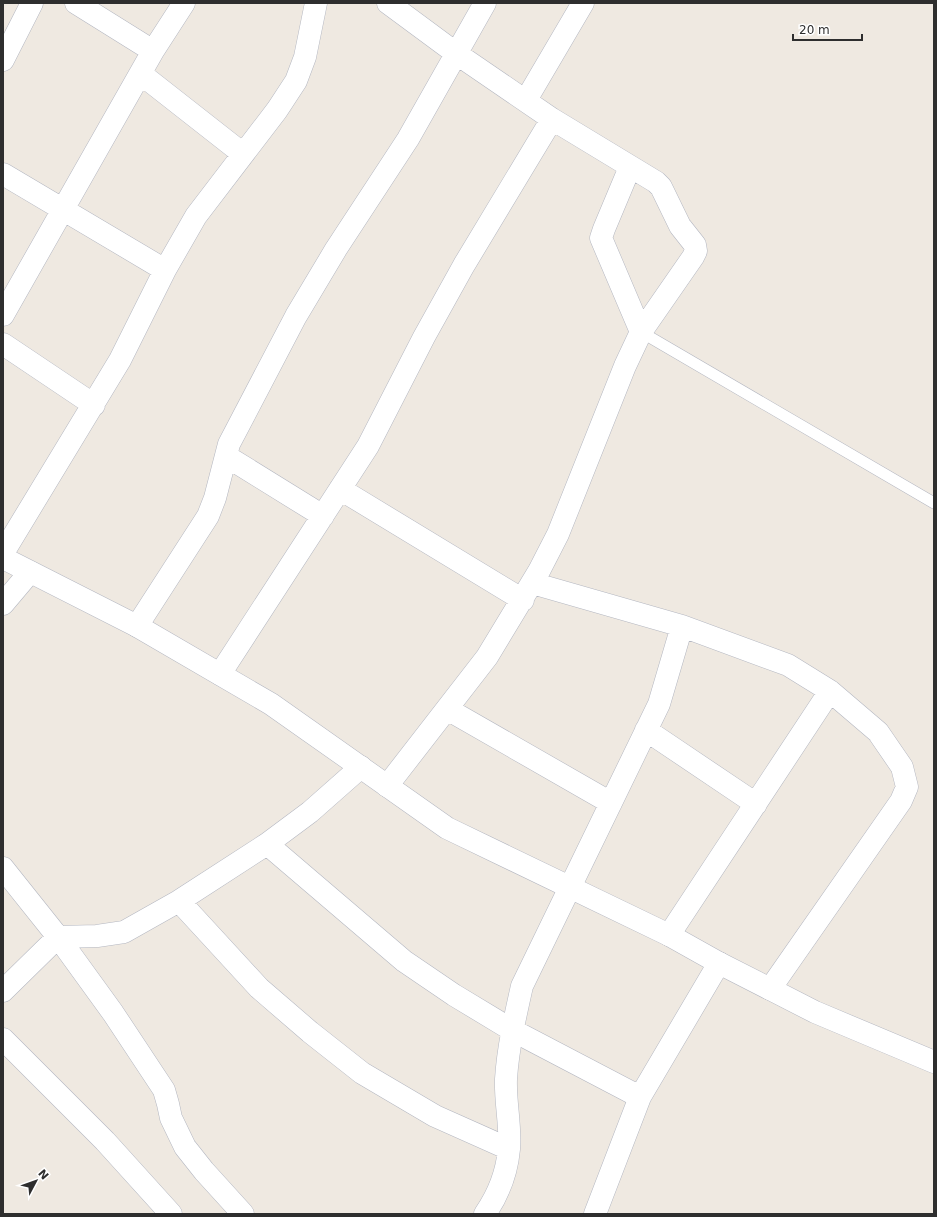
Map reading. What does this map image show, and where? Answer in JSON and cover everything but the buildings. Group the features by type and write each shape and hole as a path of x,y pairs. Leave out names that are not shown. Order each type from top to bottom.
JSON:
{"street":[{"path":"3,60 32,3"},
{"path":"76,3 153,51"},
{"path":"6,304 64,210 153,51 184,3"},
{"path":"3,553 120,360 165,270 196,216 277,110 296,80 305,56 316,3"},
{"path":"387,786 487,657 527,592 558,534 625,366 641,332 693,258 696,251 695,245 680,226 661,187 656,182 552,119 457,54 388,3"},
{"path":"137,626 208,516 215,498 226,456 238,425 300,309 336,248 408,139 485,3"},
{"path":"526,100 583,3"},
{"path":"141,74 242,154"},
{"path":"220,674 368,446 424,337 464,265 552,119"},
{"path":"630,167 601,238 641,332"},
{"path":"3,174 165,270"},
{"path":"3,344 94,405"},
{"path":"226,456 323,516"},
{"path":"340,489 527,592 682,626 788,665 830,691 878,732 902,767 907,787 901,801 770,989"},
{"path":"3,558 137,626 271,704 447,828 669,935 719,963 815,1012 934,1062"},
{"path":"3,604 30,572"},
{"path":"485,1214 492,1204 504,1175 509,1149 506,1080 512,1030 522,986 659,704 682,626"},
{"path":"669,935 830,691"},
{"path":"447,709 611,803"},
{"path":"646,730 756,804"},
{"path":"3,991 58,937 97,936 124,932 179,901 267,844 310,812 361,767"},
{"path":"267,844 404,962 512,1030 640,1097"},
{"path":"3,868 58,937 114,1013 164,1090 171,1118 185,1147 204,1171 243,1214"},
{"path":"179,901 259,988 310,1032 362,1073 435,1116 509,1149"},
{"path":"595,1214 640,1097 719,963"},
{"path":"3,1039 105,1141 171,1214"}],"lane":[{"path":"641,332 934,503"}]}
